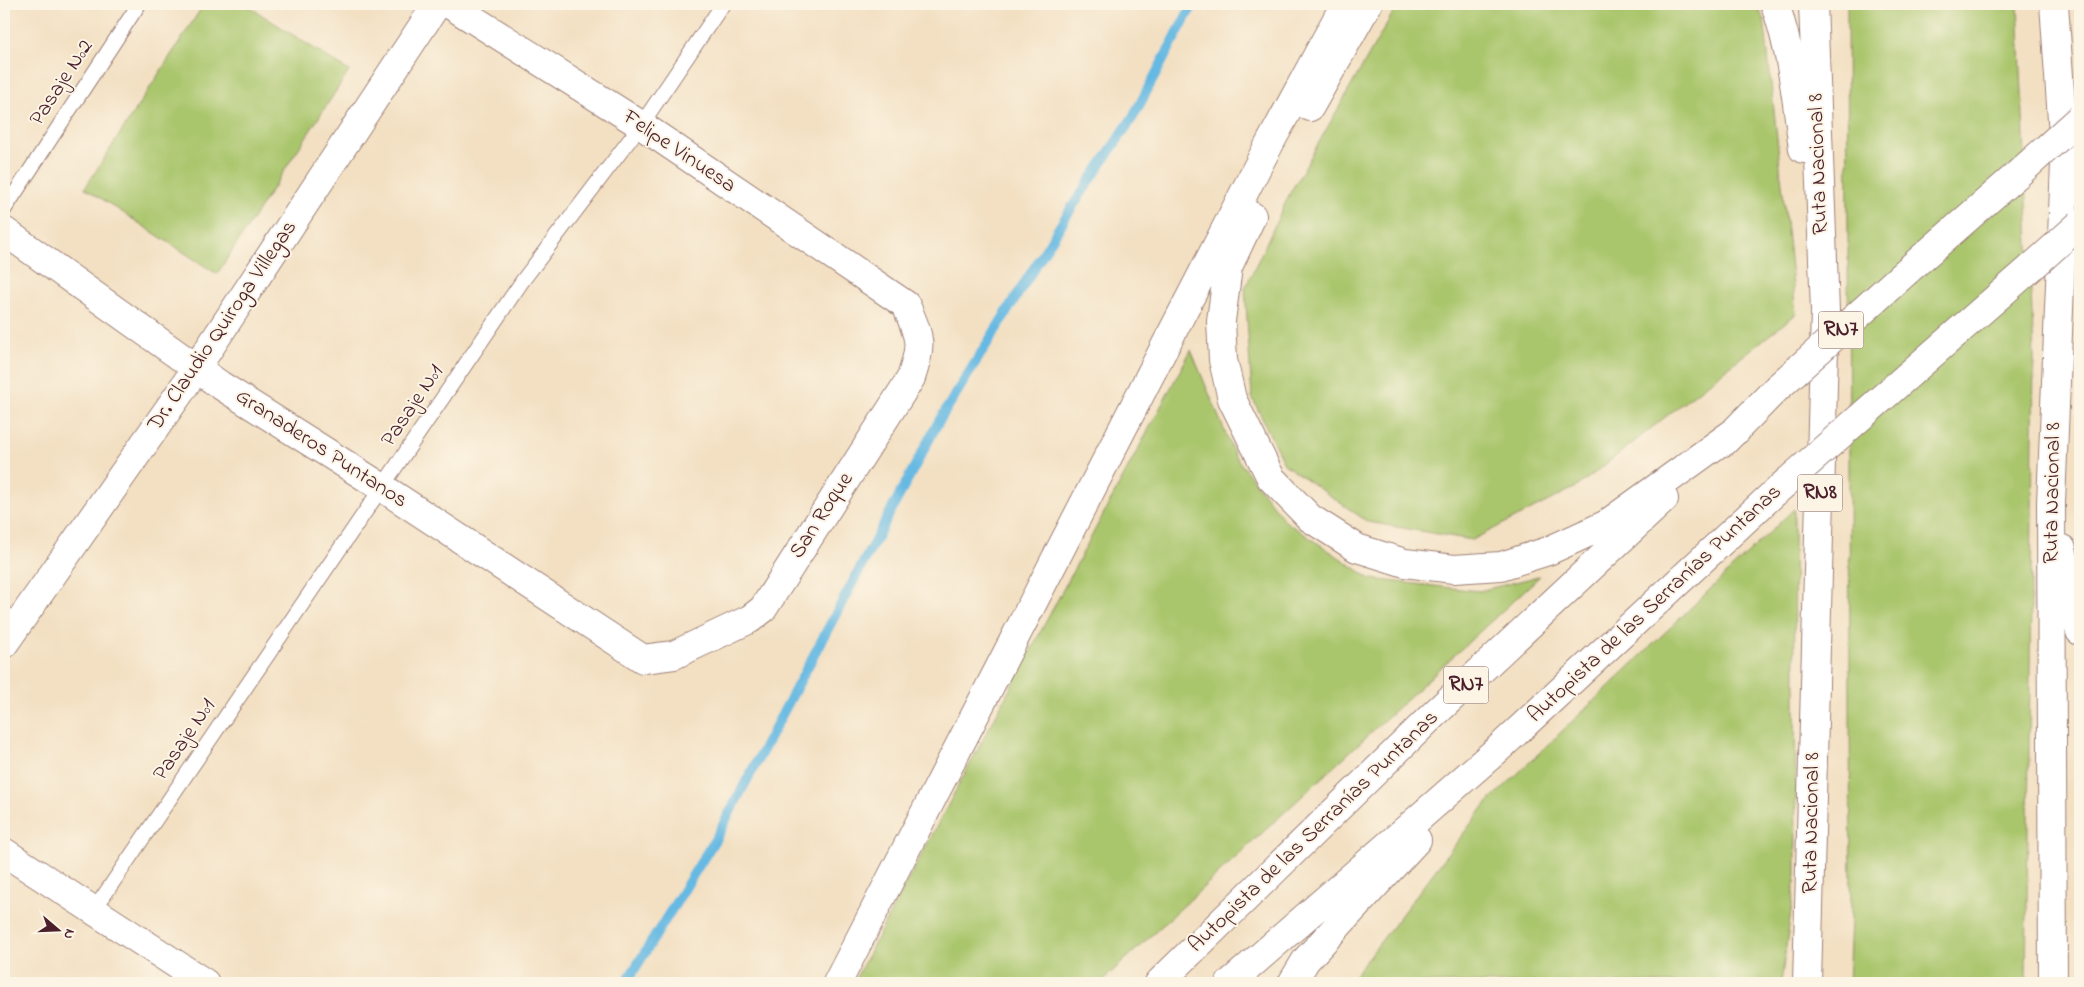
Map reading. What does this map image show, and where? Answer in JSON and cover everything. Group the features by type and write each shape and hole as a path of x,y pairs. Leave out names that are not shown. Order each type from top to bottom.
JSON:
{"main road":[{"name":"Dr. Claudio Quiroga Villegas","path":"4,644 196,368 437,4"},
{"name":"Felipe Vinuesa","path":"449,4 641,125 906,305"},
{"path":"837,983 1262,156 1345,4"},
{"path":"1368,4 1262,193 1228,267 1221,321 1223,360 1232,399 1271,478 1310,518 1357,548 1405,563 1454,569 1501,566 1548,551 1605,525 1737,430"},
{"path":"1775,4 1781,21 1797,103 1825,311"},
{"name":"Ruta Nacional 8","path":"1807,983 1825,311 1813,4"},
{"name":"Ruta Nacional 8","path":"2053,983 2051,503 2065,163 2054,4"},
{"name":"Autopista de las Serranías Puntanas","path":"1158,983 1430,718 1590,570 1737,430 1776,389 2080,118"},
{"name":"Autopista de las Serranías Puntanas","path":"1230,983 1497,750 1773,494 2080,224"},
{"name":"Granaderos Puntanos","path":"4,231 196,368 643,659"},
{"name":"San Roque","path":"643,659 674,655 750,619 763,609 911,378 918,357 920,338 906,305"},
{"path":"2051,503 2080,631"},
{"path":"1292,983 1306,960 1379,884 1497,750"},
{"path":"4,852 205,983"},
{"path":"1798,983 1810,901"}],"lane":[{"name":"Pasaje Nº2","path":"4,210 139,4"},
{"name":"Pasaje Nº1","path":"94,910 523,280 641,125 723,4"}],"green space":[{"path":"204,4 245,4 349,71 217,274 85,188"},
{"path":"1398,4 1755,4 1764,18 1796,314 1578,486 1472,540 1368,522 1284,464 1252,397 1245,288 1290,193"},
{"path":"1847,4 2018,4 2034,357 2026,983 1848,983 1851,921"},
{"path":"1191,350 1235,456 1285,521 1371,579 1479,591 1540,576 1100,983 853,983"},
{"path":"1794,509 1796,875 1781,983 1349,983 1486,804"}],"waterway":[{"path":"626,983 716,838 939,421 1072,207 1133,117 1188,13 1195,4"}]}
